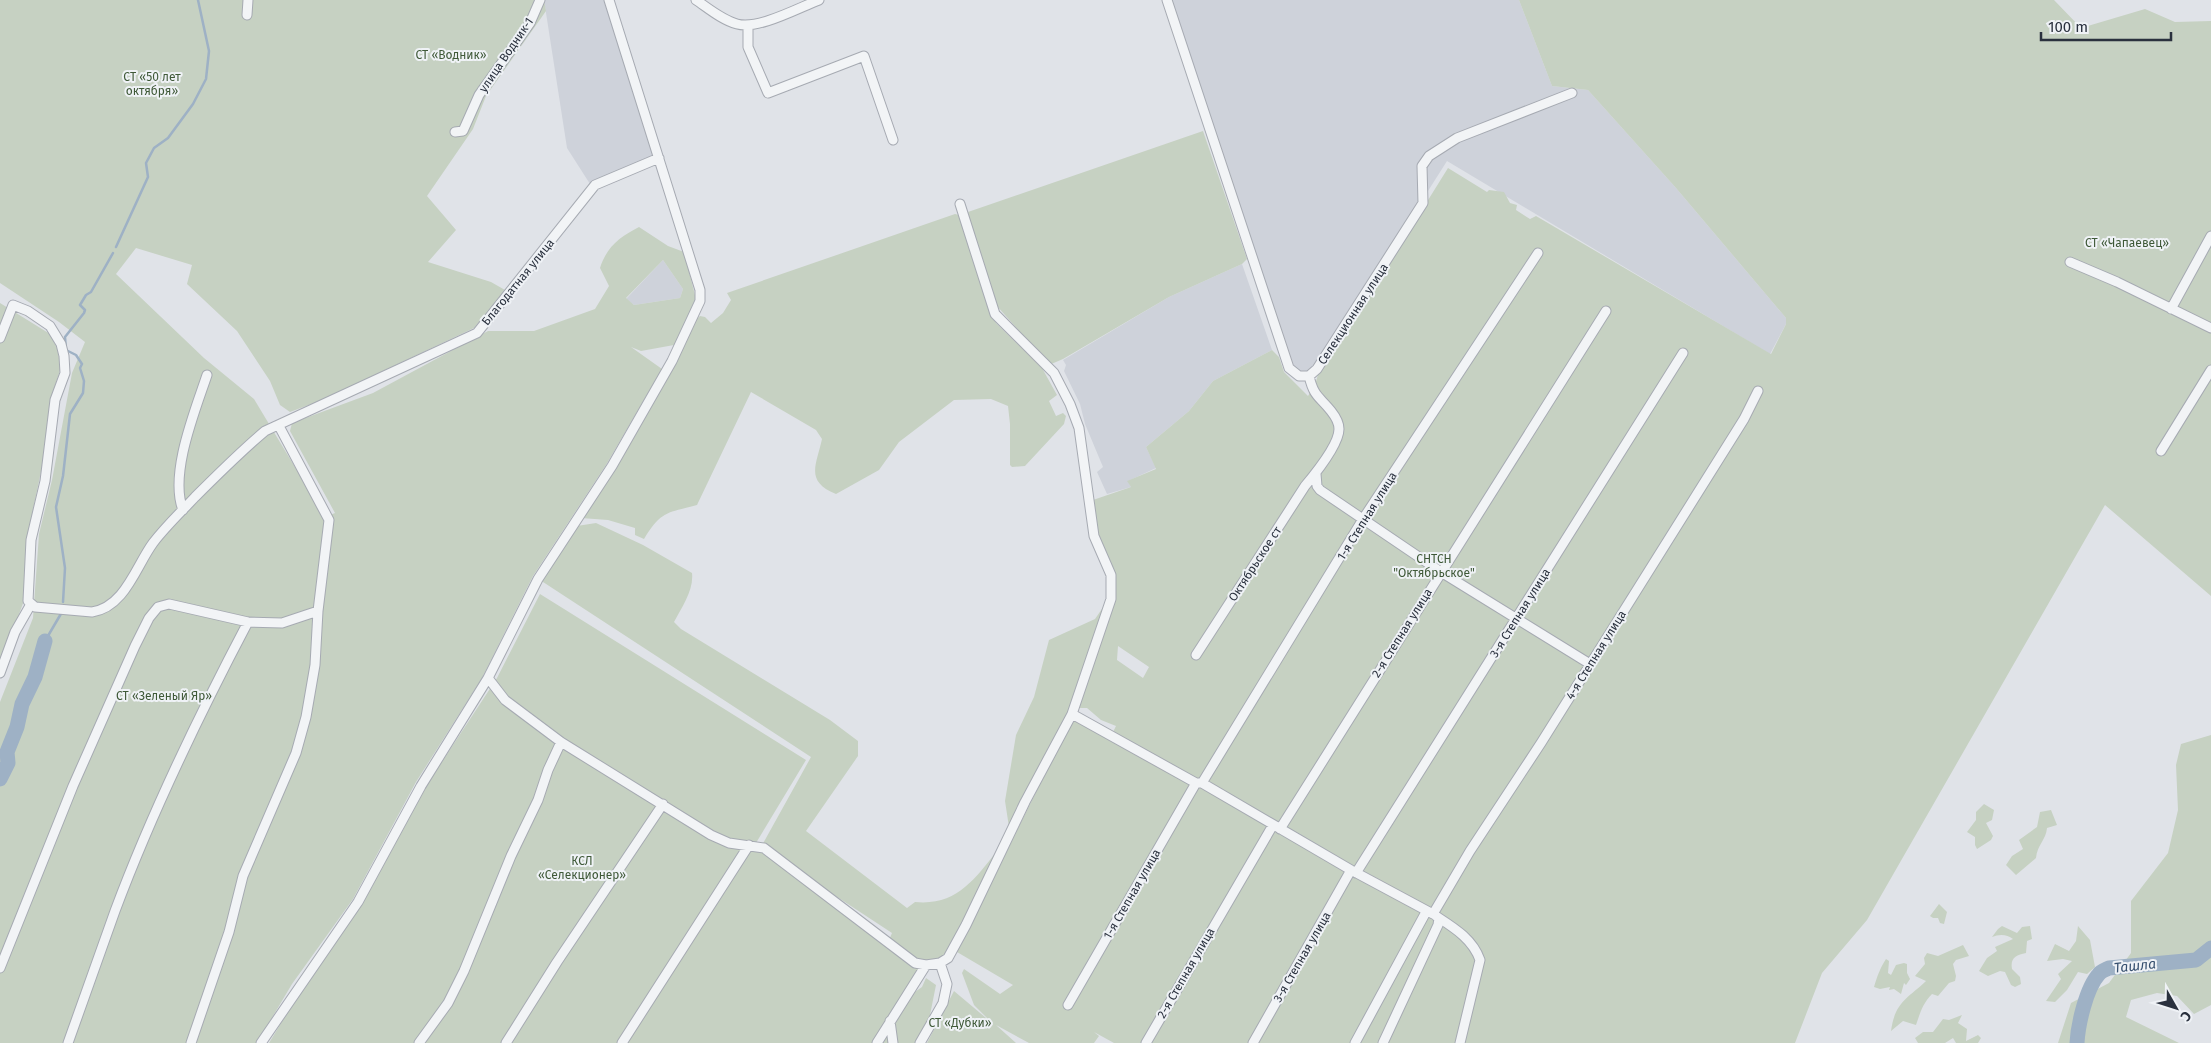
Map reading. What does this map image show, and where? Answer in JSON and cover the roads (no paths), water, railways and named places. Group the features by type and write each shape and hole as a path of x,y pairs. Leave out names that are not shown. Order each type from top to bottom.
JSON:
{"street":[{"path":"247,15 248,0"},
{"name":"улица Водник-1","path":"455,132 463,131 479,95 530,23 540,0"},
{"path":"261,1043 358,902 421,786 488,678 538,580 612,466 672,361 700,301 700,290 694,270 609,0"},
{"path":"696,0 724,18 737,24 748,25 764,22 819,0"},
{"name":"Селекционная улица","path":"1167,0 1289,368 1299,376 1309,376 1317,369 1334,346 1423,203 1422,166 1429,156 1457,138 1572,93"},
{"path":"748,25 748,47 768,93 864,56 893,140"},
{"name":"Благодатная улица","path":"31,604 92,612 110,606 117,600 153,543 239,453 264,431 279,426 477,333 596,185 659,158"},
{"path":"488,678 504,700 561,742 711,835 729,843 764,848 777,856 796,874 915,963 926,965 940,963 948,958 966,925 1025,802 1072,714 1111,600 1111,575 1094,536 1079,428 1070,404 1054,373 995,314 960,204"},
{"path":"2171,309 2211,236"},
{"name":"1-я Степная улица","path":"1068,1005 1199,783 1363,519 1538,253"},
{"path":"2070,262 2117,282 2211,328"},
{"path":"0,338 13,305 28,311 50,326 61,344 65,373 55,400 45,481 31,540 27,594 31,604 15,632 0,673"},
{"name":"2-я Степная улица","path":"1146,1043 1276,827 1441,572 1606,311"},
{"name":"3-я Степная улица","path":"1253,1043 1354,871 1683,353"},
{"path":"2162,451 2211,370"},
{"path":"183,510 178,497 180,475 188,434 208,375"},
{"name":"Октябрьское ст","path":"1196,655 1306,486 1316,474 1339,434 1339,427 1331,411 1317,397 1309,376"},
{"name":"4-я Степная улица","path":"1355,1043 1470,851 1541,743 1744,419 1758,391"},
{"path":"191,1043 229,932 242,876 296,753 306,717 315,665 318,611 329,520 279,426"},
{"path":"1316,474 1317,486 1320,490 1441,572 1590,664"},
{"path":"0,968 69,794 149,618 158,607 169,604 248,622 282,623 318,611"},
{"path":"68,1043 116,910 162,801 215,684 248,622"},
{"path":"1072,714 1199,783 1432,914 1460,932 1477,951 1480,960 1460,1043"},
{"path":"419,1043 448,1003 464,971 511,856 538,800 548,770 561,742"},
{"path":"506,1043 547,977 663,804"},
{"path":"622,1043 749,845"},
{"path":"1383,1043 1438,925 1432,914"},
{"path":"920,1043 943,1003 947,984 940,963"},
{"path":"876,1043 926,965"},
{"path":"890,1021 893,1043"}],"waterway":[{"path":"116,247 148,177 146,163 154,148 168,138 193,104 206,79 209,51 198,0"},
{"path":"63,602 65,568 56,507 63,476 70,414 83,393 84,381 80,368 82,364 76,355 66,350 65,337 84,313 85,310 80,305 86,295 91,292 113,253"},
{"path":"45,641 62,612"},
{"path":"0,779 8,763 7,752 17,727 22,704 35,677 45,641"},
{"name":"Ташла","path":"2077,1043 2081,1017 2090,988 2101,972 2109,968 2196,960 2211,948"}],"park label":[{"name":"СТ «Водник»","path":"451,55"},
{"name":"СТ «50 лет октября»","path":"152,84"},
{"name":"СТ «Чапаевец»","path":"2127,243"},
{"name":"СНТСН \"Октябрьское\"","path":"1434,566"},
{"name":"СТ «Зеленый Яр»","path":"164,696"},
{"name":"КСЛ «Селекционер»","path":"582,868"},
{"name":"СТ «Дубки»","path":"960,1023"}]}
